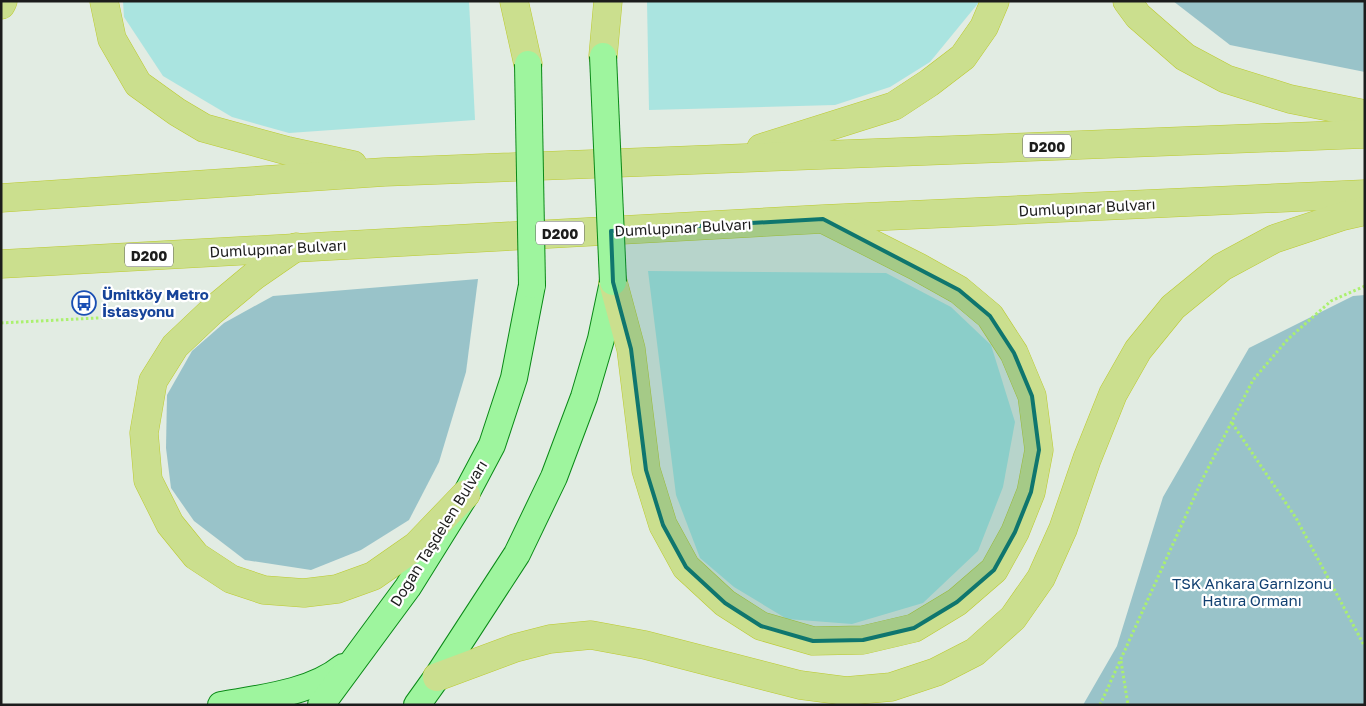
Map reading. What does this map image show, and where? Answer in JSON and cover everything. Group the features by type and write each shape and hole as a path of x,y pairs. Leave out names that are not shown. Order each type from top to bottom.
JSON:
{"highway":[{"path":"1,5 3,1"},
{"path":"104,1 112,39 138,84 177,112 204,128 288,151 384,172"},
{"path":"514,1 528,64"},
{"path":"603,56 608,1"},
{"path":"728,158 894,106 929,83 962,57 984,27 995,1"},
{"path":"1127,1 1138,16 1185,56 1226,79 1290,99 1365,114"},
{"name":"D200","path":"1,198 384,172 1365,134"},
{"name":"Dumlupınar Bulvarı","path":"1,264 823,219 1365,194"},
{"path":"437,678 515,648 550,640 591,635 645,645 800,686 846,691 891,687 936,672 975,652 1013,618 1041,578 1064,529 1087,459 1112,394 1138,350 1174,307 1222,267 1274,240 1343,216 1365,211"},
{"path":"613,282 631,348 646,470 663,525 686,567 725,603 761,626 813,641 863,640 914,628 958,602 994,570 1015,532 1031,492 1039,450 1032,396 1014,353 990,316 959,290 935,276 823,219"},
{"path":"296,247 254,276 198,324 175,346 153,381 144,433 148,480 170,524 196,556 231,579 264,590 304,594 337,589 373,576 416,546 466,494"}],"main road":[{"name":"Doğan Taşdelen Bulvarı","path":"321,705 408,587 466,494 492,445 514,378 532,285 526,1"},
{"path":"417,705 437,678 517,554 554,478 584,397 601,339 613,282 600,1"},
{"path":"221,705 301,689 322,681 341,668 372,635"}],"path":[{"path":"1100,705 1202,480 1253,380 1288,339 1331,301 1365,286"},
{"path":"1,323 186,313 198,324"},
{"path":"1231,422 1296,518 1365,647"},
{"path":"1121,659 1128,705"}],"highlighted area":[{"path":"823,219 959,290 990,316 1014,353 1032,396 1039,450 1031,492 1015,532 994,570 957,602 914,628 863,640 813,641 761,626 725,603 686,567 663,525 646,470 631,349 613,282 611,231"}],"shaded area":[{"path":"123,1 469,1 475,120 289,133 232,117 163,76 124,17"},
{"path":"647,1 980,1 930,62 890,87 835,105 649,110"},
{"path":"648,271 886,273 951,307 991,345 1015,422 1003,487 978,551 923,603 852,624 787,619 734,587 700,558 676,495"}],"green space":[{"path":"1173,1 1365,1 1365,72 1230,45"},
{"path":"478,279 466,372 439,462 409,520 361,550 311,570 245,560 194,521 171,488 166,448 167,395 192,351 224,323 273,296"},
{"name":"TSK Ankara Garnizonu Hatıra Ormanı","path":"1365,295 1365,705 1083,705 1117,646 1163,497 1249,348 1353,296"}],"place":[{"name":"Ümitköy Metro İstasyonu","path":"84,303"}]}
